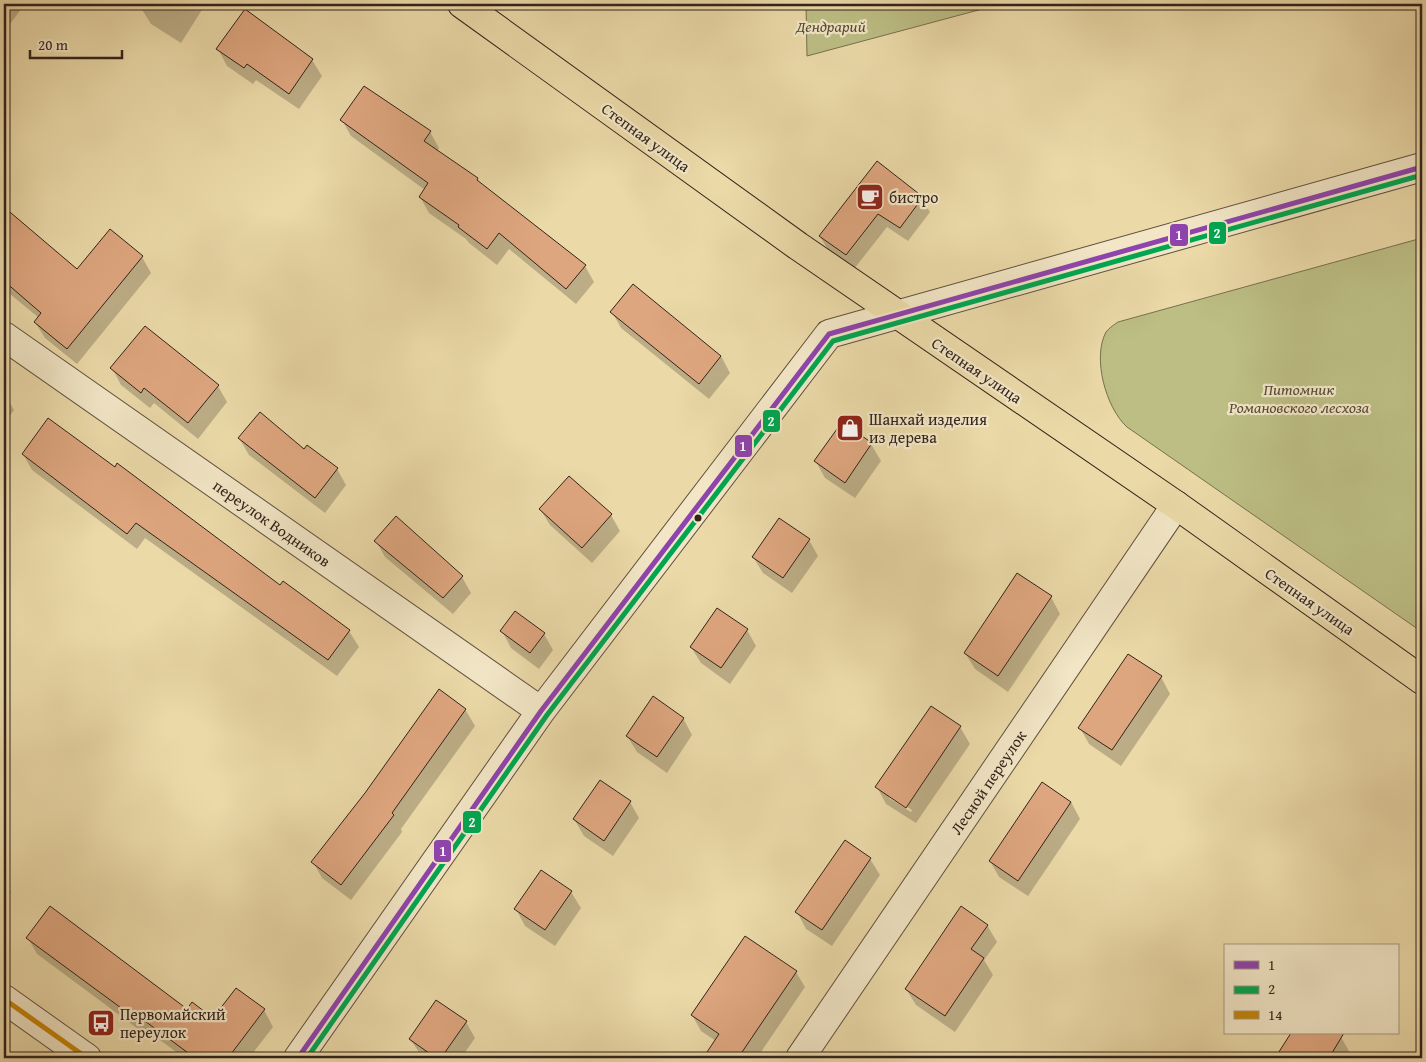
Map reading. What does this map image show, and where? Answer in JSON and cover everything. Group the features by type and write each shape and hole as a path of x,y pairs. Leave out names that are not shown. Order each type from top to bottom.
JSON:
{"main road":[{"name":"Степная улица","path":"462,4 894,314 1176,505 1422,680"}],"street":[{"path":"298,1058 541,710 829,334 894,314 1011,283 1422,167"},
{"name":"переулок Водников","path":"4,336 541,710"},
{"name":"Лесной переулок","path":"800,1058 1176,505"},
{"path":"4,999 87,1058"}],"green space":[{"name":"Дендрарий","path":"806,4 1001,4 807,56"},
{"name":"Питомник Романовского лесхоза","path":"1422,238 1422,632 1127,427 1119,419 1107,395 1103,382 1100,355 1106,332 1118,322"}],"building":[{"path":"245,9 313,59 289,94 247,64 244,68 216,49"},
{"path":"364,86 431,131 424,141 478,178 477,180 586,265 566,289 499,233 487,249 458,227 459,225 419,197 428,183 340,120"},
{"name":"бистро","path":"877,161 923,197 900,228 878,214 846,255 819,236"},
{"path":"4,207 77,269 110,229 143,256 67,349 34,322 41,313 4,281"},
{"path":"633,284 721,356 699,384 610,312"},
{"path":"145,326 219,385 188,423 144,388 141,393 110,368"},
{"path":"260,412 304,449 307,445 338,468 315,498 238,438"},
{"path":"48,418 115,467 117,463 280,585 283,581 350,630 328,660 136,523 127,534 22,454"},
{"path":"842,422 872,443 845,483 814,461"},
{"path":"569,476 612,514 582,548 539,509"},
{"path":"396,516 463,576 443,598 374,541"},
{"path":"779,518 810,539 783,578 752,557"},
{"path":"1017,573 1052,596 998,676 964,653"},
{"path":"717,608 748,629 721,668 690,647"},
{"path":"515,611 545,633 530,653 500,631"},
{"path":"1128,654 1162,676 1112,750 1078,728"},
{"path":"439,689 466,709 392,813 394,815 341,885 311,862 365,793"},
{"path":"653,696 684,718 657,757 626,736"},
{"path":"931,706 961,726 906,808 875,787"},
{"path":"600,780 631,801 604,841 573,819"},
{"path":"1042,782 1071,802 1018,881 989,861"},
{"path":"845,840 871,858 822,930 795,912"},
{"path":"541,870 572,891 545,930 514,909"},
{"path":"50,906 187,1009 192,1002 213,1018 236,988 265,1009 228,1058 195,1058 134,1013 132,1016 26,938"},
{"path":"961,906 988,925 971,949 984,958 945,1016 905,989"},
{"path":"745,936 797,971 738,1058 703,1058 719,1034 691,1015"},
{"path":"436,1000 467,1021 441,1058 436,1058 409,1039"},
{"path":"1290,1034 1343,1034 1329,1058 1275,1058"}],"transit line":[{"name":"1","path":"298,1058 541,711 829,334 1422,167"},
{"name":"2","path":"307,1058 547,715 833,341 1422,175"},
{"name":"14","path":"4,999 87,1058"}],"place":[{"name":"бистро","path":"870,197"},
{"name":"Шанхай изделия из дерева","path":"850,428"},
{"name":"Первомайский переулок","path":"101,1023"}]}
